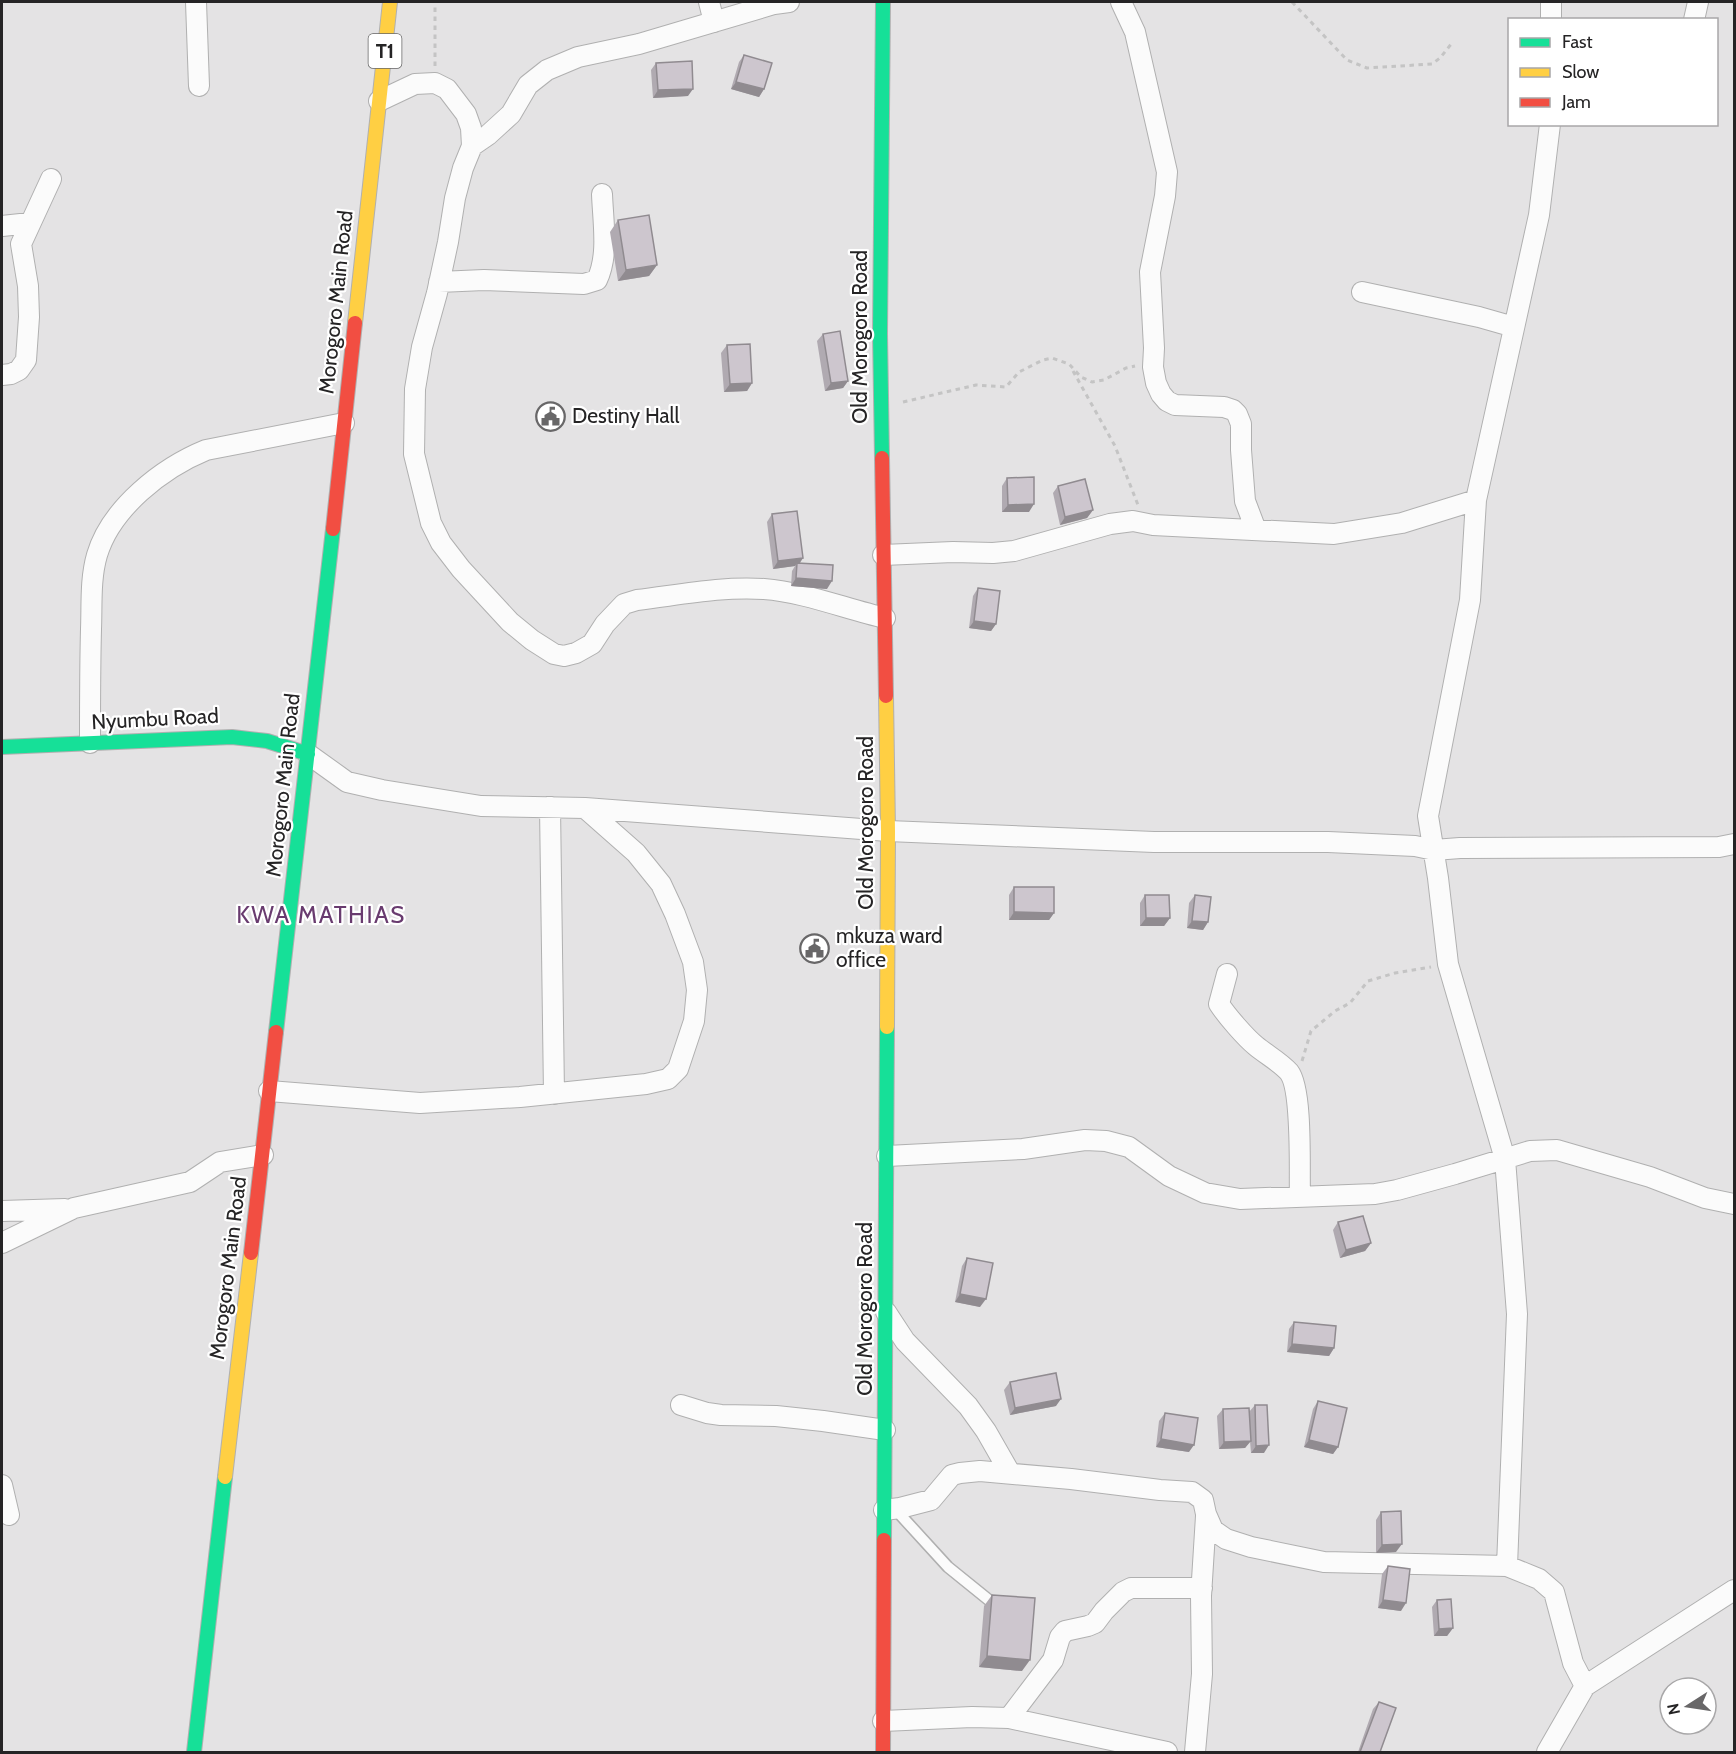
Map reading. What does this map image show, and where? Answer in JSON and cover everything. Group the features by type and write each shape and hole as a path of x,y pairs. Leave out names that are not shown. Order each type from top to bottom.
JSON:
{"main road":[{"name":"Morogoro Main Road","path":"194,1752 308,754 390,2"},
{"name":"Old Morogoro Road","path":"883,2 880,322 888,831 885,1430 890,1509 882,1721 883,1752"},
{"name":"Nyumbu Road","path":"2,747 232,737 267,741 308,754"}],"street":[{"path":"196,2 199,86"},
{"path":"709,2 714,22"},
{"path":"472,146 511,114 528,85 547,70 578,57 639,44 774,4 789,2"},
{"path":"1121,2 1135,32 1167,172 1165,196 1150,272 1153,368 1156,383 1167,401 1175,405 1224,407 1237,414 1240,424 1245,501 1256,530"},
{"path":"1551,2 1551,18"},
{"path":"1694,18 1698,2"},
{"path":"379,101 415,84 435,82 447,89 466,114 471,128 472,146 463,168 439,282 422,347 415,389 414,454 431,523 441,543 461,569 502,613 532,640 554,654 564,656 576,653 592,644 605,624 624,604 637,600 722,589 766,589 819,600 885,618"},
{"path":"1507,1566 1517,1314 1505,1159 1448,964 1424,848 1428,816 1470,600 1476,500 1539,215 1551,126"},
{"path":"2,375 19,370 26,360 29,316 28,286 21,244 51,179"},
{"path":"439,282 484,280 584,284 597,280 603,268 604,253 602,194"},
{"path":"2,226 30,223"},
{"path":"1362,292 1479,317 1514,327"},
{"path":"90,743 92,586 97,555 108,531 128,503 144,487 185,459 206,450 344,423"},
{"path":"883,555 1014,551 1110,524 1133,520 1153,525 1334,534 1402,523 1476,500"},
{"path":"308,754 347,782 481,806 585,808 888,831 1154,842 1328,842 1424,848 1719,847 1734,844"},
{"path":"550,807 554,1094"},
{"path":"269,1091 420,1103 554,1094 646,1084 668,1079 678,1069 694,1021 697,990 693,962 661,884 636,853 585,808"},
{"path":"1227,974 1219,1004 1224,1012 1254,1044 1291,1074 1298,1112 1300,1197"},
{"path":"887,1156 1023,1149 1085,1140 1106,1142 1129,1147 1169,1176 1205,1193 1240,1199 1375,1194 1397,1190 1530,1151 1557,1150 1650,1178 1705,1198 1734,1204"},
{"path":"2,1211 74,1208 190,1182 220,1162 262,1155"},
{"path":"2,1243 74,1208"},
{"path":"886,1312 905,1341 968,1406 987,1431 1010,1473"},
{"path":"681,1406 721,1415 823,1420 885,1430"},
{"path":"890,1509 931,1500 952,1475 980,1471 1010,1473 1192,1492 1203,1500 1213,1530 1226,1539 1251,1547 1324,1562 1507,1566 1539,1579 1554,1592 1574,1663 1585,1686"},
{"path":"2,1485 9,1515"},
{"path":"1195,1752 1202,1674 1202,1588 1206,1514"},
{"path":"1010,1718 1053,1660 1060,1636 1065,1631 1095,1623 1123,1592 1131,1588 1202,1588"},
{"path":"1547,1752 1585,1686 1734,1590"},
{"path":"882,1721 972,1717 1010,1718 1167,1752"}],"lane":[{"path":"890,1509 948,1567 995,1605"}],"path":[{"path":"435,2 435,82"},
{"path":"1292,2 1347,60 1367,68 1431,64 1440,58 1452,42"},
{"path":"881,406 976,385 1006,387 1019,372 1052,358 1069,364 1081,377 1092,382 1104,380 1126,368 1137,366 1153,368"},
{"path":"1069,364 1115,446 1145,523"},
{"path":"1302,1061 1311,1031 1335,1011 1350,1003 1368,981 1395,973 1448,964"}],"building":[{"path":"744,55 772,63 764,89 736,82"},
{"path":"692,61 693,89 658,90 656,63"},
{"path":"649,215 657,265 626,270 618,220"},
{"path":"840,331 848,381 831,383 823,334"},
{"path":"750,344 752,383 730,384 727,345"},
{"path":"1034,477 1034,504 1008,505 1007,478"},
{"path":"1085,479 1093,510 1065,517 1058,486"},
{"path":"797,511 803,558 778,561 772,514"},
{"path":"797,563 833,565 832,581 796,578"},
{"path":"978,588 1000,591 996,624 974,621"},
{"path":"1014,887 1054,887 1054,913 1014,912"},
{"path":"1145,895 1169,895 1170,918 1146,918"},
{"path":"1195,895 1211,897 1208,922 1192,921"},
{"path":"1363,1216 1371,1243 1346,1250 1338,1222"},
{"path":"967,1258 993,1263 986,1299 960,1294"},
{"path":"1294,1322 1336,1326 1334,1348 1292,1344"},
{"path":"1056,1373 1061,1399 1015,1408 1010,1382"},
{"path":"1318,1401 1347,1408 1338,1447 1309,1440"},
{"path":"1255,1405 1267,1405 1269,1445 1256,1446"},
{"path":"1249,1408 1251,1441 1224,1442 1223,1409"},
{"path":"1165,1413 1198,1418 1194,1445 1161,1439"},
{"path":"1401,1511 1402,1544 1382,1545 1381,1512"},
{"path":"1388,1566 1410,1569 1406,1603 1383,1600"},
{"path":"992,1595 1035,1598 1030,1660 987,1656"},
{"path":"1451,1599 1453,1628 1439,1629 1437,1600"},
{"path":"1379,1702 1396,1708 1380,1752 1360,1752"}],"traffic: fast":[{"path":"882,458 880,334 883,2"},
{"path":"276,1032 333,529"},
{"path":"2,747 232,737 267,741 308,754"},
{"path":"884,1540 887,1027"},
{"path":"194,1752 225,1477"}],"traffic: slow":[{"path":"355,323 390,2"},
{"path":"886,696 887,1027"},
{"path":"225,1477 251,1253"}],"traffic: jam":[{"path":"333,529 355,323"},
{"path":"882,458 886,696"},
{"path":"251,1253 276,1032"},
{"path":"883,1752 884,1540"}],"place":[{"name":"Destiny Hall","path":"551,416"},
{"name":"mkuza ward office","path":"815,948"}],"district":[{"name":"KWA MATHIAS","path":"321,915"}]}
